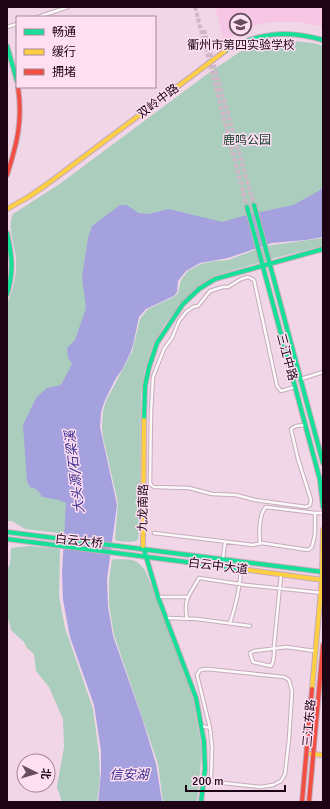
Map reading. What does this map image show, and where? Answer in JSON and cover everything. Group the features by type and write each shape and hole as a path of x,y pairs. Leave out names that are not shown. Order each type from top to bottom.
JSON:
{"main road":[{"name":"双岭中路","path":"7,209 46,185 224,52 237,44 254,38 279,33 302,34 323,40"},
{"path":"7,46 16,78"},
{"path":"7,175 20,129 21,108 18,88"},
{"name":"三江中路","path":"254,205 323,461"},
{"name":"三江中路","path":"247,207 320,480 323,507"},
{"path":"7,233 12,265 12,278 7,294"},
{"name":"九龙南路","path":"201,802 205,768 204,742 196,698 158,597 143,548 145,386 149,367 157,343 170,322 183,304 199,289 215,279 323,249"},
{"path":"315,462 323,461"},
{"path":"323,530 323,572"},
{"name":"白云大桥","path":"7,532 113,545"},
{"name":"白云大桥","path":"7,539 112,552"},
{"name":"白云中大道","path":"113,545 323,572"},
{"name":"白云中大道","path":"112,552 323,580"},
{"name":"三江东路","path":"302,802 323,572"},
{"name":"三江东路","path":"310,802 323,645"},
{"path":"306,754 323,755"}],"street":[{"path":"41,16 68,7"},
{"path":"295,387 281,391 277,386 254,280 248,277 241,279 228,287 215,289 206,295 198,306 193,307 186,312 179,321 172,338 164,349 153,377 151,412 151,485 189,488 212,494 236,495 255,500 306,507 310,505 311,500 298,459 291,429 296,426 305,425"},
{"path":"300,379 323,372"},
{"path":"144,447 151,447"},
{"path":"260,543 262,512 266,507 323,513"},
{"path":"154,533 225,542 256,545 260,543 310,549 312,548 315,534 315,513"},
{"path":"222,566 225,542"},
{"path":"230,623 240,584 241,569"},
{"path":"281,574 274,649 274,662 271,666 257,664 251,659 250,654 254,651 274,649 286,647 315,651"},
{"path":"187,619 185,610 187,597 198,578 322,593"},
{"path":"158,597 187,597"},
{"path":"167,618 250,626"},
{"path":"200,670 284,677 289,680 292,692 289,739 285,774 281,781 273,785 261,787 214,782 211,778 212,747 210,728 197,675 200,670"},
{"path":"201,726 210,728"}],"shaded area":[{"name":"衢州市第四实验学校","path":"215,7 323,7 323,27 301,22 273,22 257,25 224,40"}],"green space":[{"name":"鹿鸣公园","path":"284,40 313,43 323,46 323,190 88,308 73,364 64,499 68,503 67,534 25,529 12,521 7,521 7,303 13,287 16,269 16,257 11,230 11,219 13,214 61,183 210,72 244,49 260,43"},
{"path":"323,238 323,246 214,276 187,297 165,324 153,345 145,369 141,394 140,524 138,539 130,542 116,541 118,503 103,437 103,411 106,401 132,352 140,319 148,309 174,297 178,293 181,280 188,271 201,264 228,260 266,246"},
{"path":"30,546 60,549 59,596 65,628 93,709 99,754 100,778 97,802 62,802 57,787 64,747 63,719 49,687 36,671 34,654 11,630 8,619 7,570 10,564 11,548"},
{"path":"112,560 133,560 146,572 180,659 193,699 202,750 197,802 163,802 158,764 114,635 109,604 109,580"}],"water":[{"path":"323,187 323,237 272,243 228,258 200,263 186,271 178,281 177,292 174,296 146,309 139,317 130,354 105,400 101,412 100,427 117,505 107,579 108,607 113,636 142,718 156,764 162,802 98,802 101,773 101,751 94,705 70,637 63,600 62,573 66,503 59,500 42,497 38,490 30,487 27,481 23,425 36,398 47,388 61,385 72,364 68,357 67,348 75,340 86,308 82,277 88,238 92,226 120,205 126,205 139,213 149,214 169,209 222,222 293,205 319,191"}],"tunnel":[{"path":"195,7 247,207"},
{"path":"204,30 254,205"}],"traffic: fast":[{"path":"225,51 249,40 273,35 297,35 323,40"},
{"path":"7,46 16,78"},
{"path":"254,205 323,463"},
{"path":"247,207 320,480 323,507"},
{"path":"7,233 12,264 11,279 7,294"},
{"path":"144,420 145,386 149,367 157,343 183,304 199,289 215,279 323,249"},
{"path":"7,532 323,572"},
{"path":"7,539 249,570"},
{"path":"143,546 158,597 196,698 204,742 205,769 201,802"}],"traffic: slow":[{"path":"7,209 30,196 50,182 225,51"},
{"path":"143,546 144,420"},
{"path":"312,689 322,579 323,530"},
{"path":"249,570 323,580"},
{"path":"311,754 323,755"}],"traffic: jam":[{"path":"7,175 14,153 18,132 20,110 18,88"},
{"path":"309,802 323,645"},
{"path":"302,802 312,689"}],"place":[{"name":"衢州市第四实验学校","path":"241,24"}],"water label":[{"name":"大头源/石梁溪","path":"74,472"},
{"name":"信安湖","path":"129,774"}]}
